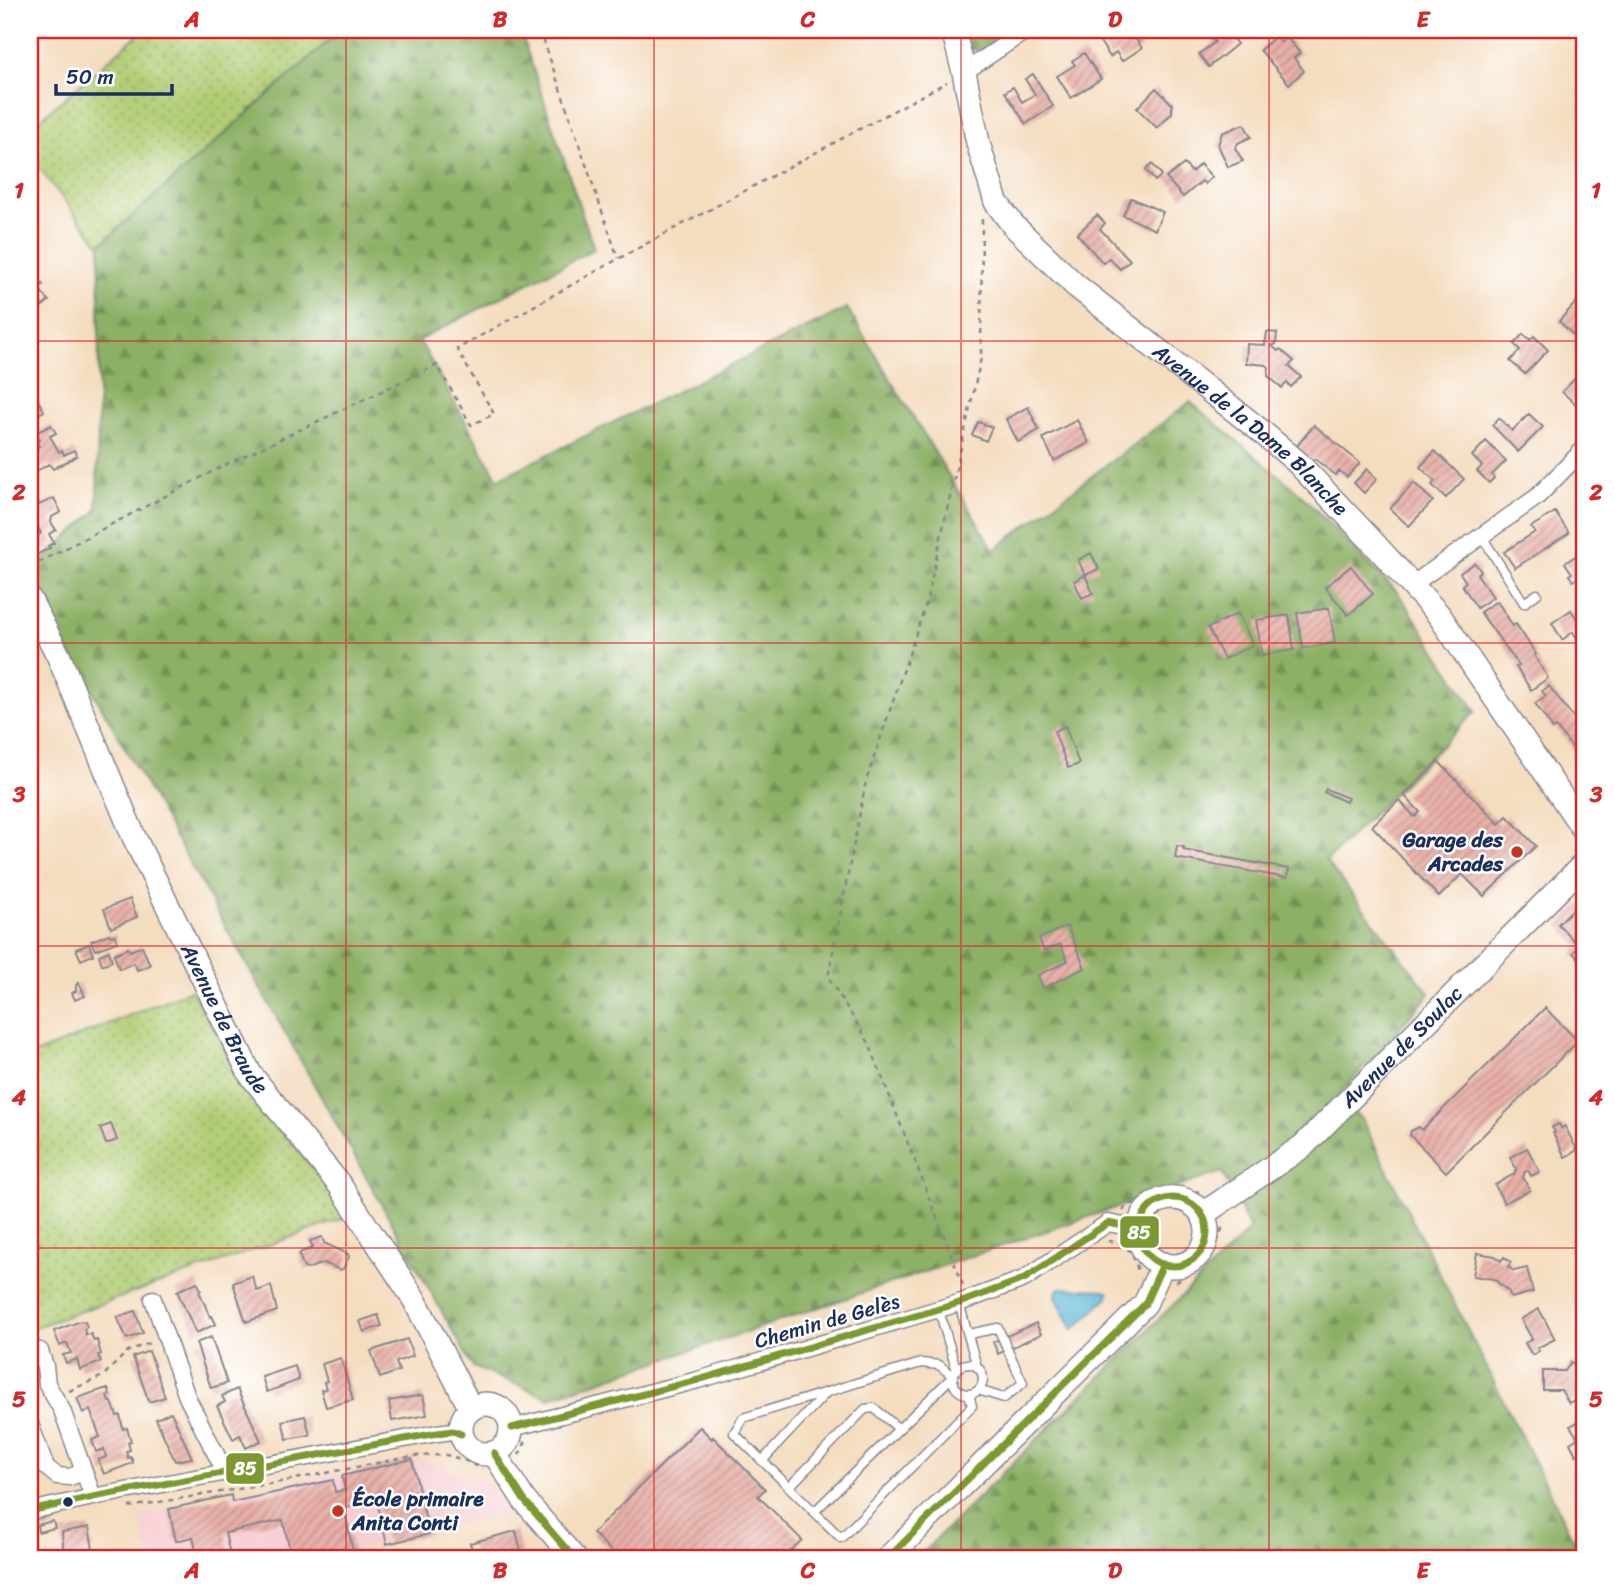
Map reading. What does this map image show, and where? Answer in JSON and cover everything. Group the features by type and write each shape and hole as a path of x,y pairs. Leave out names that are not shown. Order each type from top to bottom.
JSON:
{"main road":[{"name":"Avenue de la Dame Blanche","path":"953,30 978,143 996,202 1013,225 1074,285 1297,462 1413,584 1438,615 1584,826"},
{"name":"Avenue de Braude","path":"30,600 59,657 134,837 250,1074 340,1184 414,1299 471,1409"},
{"path":"1584,826 1577,844 1585,861"},
{"name":"Avenue de Soulac","path":"1205,1203 1303,1146 1585,861"},
{"path":"887,1559 1145,1304 1175,1266 1188,1262 1197,1255 1205,1244 1207,1232 1205,1203 1170,1198 1153,1204 1130,1227 1147,1254 1168,1274"},
{"path":"486,1404 501,1408 510,1420 512,1428 506,1446 494,1453 477,1453 470,1448 461,1434 463,1420 471,1409 486,1404"},
{"path":"494,1453 524,1500 575,1559"}],"street":[{"path":"964,72 1027,30"},
{"path":"1413,584 1537,497 1585,448"},
{"name":"Chemin de Gelès","path":"512,1428 698,1380 939,1310 1024,1279 1108,1223 1130,1227"},
{"path":"153,1299 187,1397 225,1472"},
{"path":"1585,1299 1585,1305"},
{"path":"30,1348 40,1351 47,1384 62,1410 93,1497"},
{"path":"30,1424 46,1467 57,1476 70,1477 83,1472"},
{"path":"30,1511 437,1433 453,1431 461,1434"}],"lane":[{"path":"1481,535 1524,603 1537,594"},
{"path":"959,1303 983,1381 978,1390 969,1394 956,1389 953,1376 939,1365 921,1363 743,1418 734,1433 841,1538 972,1406 969,1394"},
{"path":"939,1310 955,1365 958,1367"},
{"path":"968,1334 998,1328 1023,1383 1004,1398 978,1390"},
{"path":"814,1511 953,1376 958,1367 968,1364 977,1367"},
{"path":"762,1461 828,1392"},
{"path":"789,1487 865,1409 874,1408 898,1428"}],"path":[{"path":"540,30 618,259"},
{"path":"30,568 221,467 437,365 471,425 494,414 457,349 964,72"},
{"path":"959,1303 963,1282 869,1043 828,977 866,781 926,604 981,358 984,221 980,211"},
{"path":"1117,1242 1130,1227 1124,1208 1127,1204 1136,1204 1159,1191 1172,1188 1205,1203"},
{"path":"1168,1274 1196,1272 1206,1264 1213,1255 1219,1233 1227,1218"},
{"path":"56,1400 72,1389 103,1376 128,1351 166,1337"}],"shaded area":[{"name":"École primaire Anita Conti","path":"412,1459 441,1465 484,1482 516,1513 313,1559 149,1559 140,1518 169,1509 328,1474 342,1475"}],"green space":[{"path":"143,30 341,30 100,245 30,157 30,128"},
{"path":"341,30 520,30 594,249 419,340 498,479 847,308 994,550 1190,402 1296,490 1398,593 1476,711 1326,861 1430,994 1338,1096 1362,1120 1583,1559 916,1559 1250,1229 1222,1172 549,1398 473,1367 107,716 30,585 30,572 97,510 100,245"},
{"path":"961,30 1017,30 979,52 966,46"},
{"path":"191,990 250,1090 351,1216 30,1329 30,1056"}],"water":[{"path":"1061,1288 1109,1292 1108,1297 1073,1330 1056,1297 1056,1291"}],"building":[{"path":"1101,30 1130,30 1142,48 1122,61 1116,52 1110,57 1095,34"},
{"path":"1215,30 1226,30 1237,44 1209,67 1199,54 1215,42 1208,34"},
{"path":"1276,36 1281,42 1287,38 1300,53 1294,58 1304,71 1289,84 1260,50"},
{"path":"1084,53 1101,79 1071,98 1057,76 1075,65 1072,61"},
{"path":"1033,74 1053,106 1026,124 1005,92 1013,87 1022,102 1035,94 1025,79"},
{"path":"1156,88 1172,104 1172,113 1157,128 1137,108"},
{"path":"1244,124 1251,137 1238,143 1235,148 1243,161 1228,167 1218,145 1222,133"},
{"path":"1152,164 1162,175 1155,181 1146,170"},
{"path":"1184,164 1192,172 1200,164 1212,177 1205,184 1202,181 1183,197 1166,178"},
{"path":"1131,198 1163,212 1155,230 1123,215"},
{"path":"1097,215 1105,223 1100,229 1130,260 1120,269 1109,258 1103,263 1077,234"},
{"path":"35,275 43,285 39,289 49,301 30,316 30,279"},
{"path":"1580,298 1585,304 1585,322 1573,335 1559,321"},
{"path":"1267,332 1277,333 1276,344 1272,346 1294,361 1289,366 1301,377 1291,387 1287,383 1282,388 1268,376 1269,367 1266,365 1246,363 1247,344 1265,345"},
{"path":"1523,334 1530,340 1534,336 1548,350 1525,374 1510,361 1520,350 1514,344"},
{"path":"1585,368 1585,403 1580,408 1562,392"},
{"path":"30,386 44,411 30,419"},
{"path":"1028,407 1039,430 1018,442 1006,419"},
{"path":"1529,414 1543,427 1518,452 1492,425 1499,418 1512,431"},
{"path":"1077,420 1089,443 1054,461 1043,438"},
{"path":"978,422 992,427 986,441 972,435"},
{"path":"51,425 56,433 50,436 59,452 62,450 64,455 74,450 77,456 53,469 49,464 35,472 30,463 30,451 39,446 36,442 40,440 36,433"},
{"path":"1314,425 1360,463 1347,477 1339,471 1335,475 1315,459 1309,460 1296,447"},
{"path":"1486,441 1506,461 1492,475 1494,478 1489,483 1477,471 1482,466 1472,456"},
{"path":"1435,451 1464,479 1446,498 1432,485 1435,481 1420,467"},
{"path":"1367,469 1377,479 1364,493 1354,483"},
{"path":"1414,483 1433,501 1409,526 1390,509"},
{"path":"54,498 61,512 52,517 51,522 56,530 49,534 54,543 36,555 30,543 41,533 35,523 30,526 30,512 37,501 39,505"},
{"path":"1555,512 1569,533 1515,568 1504,552 1535,532 1531,527"},
{"path":"1583,551 1585,582 1581,576 1573,581 1569,575 1572,573 1565,563"},
{"path":"1091,553 1099,569 1085,575 1078,560"},
{"path":"1475,563 1481,571 1477,574 1493,597 1477,608 1462,585 1466,582 1460,573"},
{"path":"1351,566 1373,594 1348,615 1325,587"},
{"path":"1085,575 1093,593 1082,598 1074,581"},
{"path":"1497,601 1536,654 1534,655 1548,678 1531,690 1516,667 1519,666 1480,612"},
{"path":"1329,608 1335,643 1303,648 1297,613"},
{"path":"1571,610 1585,631 1585,639 1580,643 1573,632 1562,640 1552,623"},
{"path":"1238,613 1253,645 1224,659 1208,628"},
{"path":"1289,615 1294,650 1262,655 1256,620"},
{"path":"1549,686 1585,732 1585,772 1574,757 1577,754 1556,727 1553,729 1535,703 1546,696 1542,691"},
{"path":"1065,726 1079,764 1068,768 1054,731"},
{"path":"1438,761 1499,824 1507,816 1536,846 1484,896 1462,874 1439,897 1372,826 1399,800 1415,817 1420,812 1404,795"},
{"path":"1326,789 1348,798 1346,802 1324,792"},
{"path":"1177,846 1184,847 1183,850 1289,869 1287,878 1175,858"},
{"path":"130,899 137,917 111,928 104,909"},
{"path":"1579,903 1585,909 1585,965 1573,953 1579,946 1558,924"},
{"path":"1067,926 1085,968 1043,988 1038,975 1068,961 1060,944 1044,951 1039,939"},
{"path":"109,934 115,935 117,942 95,950 91,941"},
{"path":"89,944 93,955 81,960 76,949"},
{"path":"142,946 150,965 137,970 134,963 119,969 114,954"},
{"path":"109,951 112,961 102,965 99,955"},
{"path":"79,983 85,996 75,1000 72,993 76,991 76,985"},
{"path":"1545,1008 1578,1041 1446,1172 1410,1135 1411,1131 1419,1127 1422,1130"},
{"path":"111,1124 117,1140 106,1144 100,1128"},
{"path":"1559,1124 1561,1128 1565,1126 1577,1150 1565,1157 1553,1133 1555,1132 1552,1127"},
{"path":"1527,1148 1540,1172 1531,1176 1528,1170 1525,1172 1523,1177 1530,1190 1504,1203 1495,1185 1514,1174 1516,1169 1510,1157"},
{"path":"322,1237 324,1243 348,1254 343,1269 324,1263 304,1268 299,1255 313,1248 310,1241"},
{"path":"1477,1253 1495,1256 1501,1261 1504,1257 1511,1262 1508,1267 1514,1271 1527,1268 1533,1292 1511,1298 1509,1292 1494,1279 1473,1276"},
{"path":"252,1276 257,1291 271,1286 277,1311 246,1322 233,1283"},
{"path":"197,1282 210,1317 212,1316 216,1324 196,1333 177,1291"},
{"path":"1539,1309 1555,1339 1537,1348 1539,1351 1532,1355 1525,1343 1532,1339 1521,1319"},
{"path":"135,1311 143,1333 127,1339 117,1317"},
{"path":"378,1315 382,1326 364,1332 360,1321"},
{"path":"85,1322 87,1327 84,1329 86,1335 91,1334 94,1341 97,1340 101,1362 80,1370 77,1359 66,1363 63,1355 71,1353 67,1343 60,1346 54,1331"},
{"path":"1036,1323 1041,1334 998,1354 993,1342"},
{"path":"211,1337 227,1383 211,1388 196,1343"},
{"path":"407,1339 413,1356 396,1362 399,1371 380,1378 371,1351"},
{"path":"149,1351 165,1397 149,1402 133,1357"},
{"path":"341,1358 353,1400 326,1407 321,1390 326,1389 324,1382 327,1381 322,1364"},
{"path":"1571,1362 1582,1368 1575,1379 1584,1395 1569,1403 1561,1390 1543,1390 1543,1371 1565,1371"},
{"path":"295,1366 299,1380 267,1392 262,1377"},
{"path":"108,1389 109,1402 112,1402 117,1416 120,1415 123,1429 127,1428 131,1441 128,1442 130,1450 126,1451 133,1463 104,1474 98,1460 106,1457 104,1449 96,1452 92,1440 100,1437 90,1410 83,1413 77,1398"},
{"path":"237,1389 261,1441 246,1448 240,1435 233,1439 217,1406 225,1402 222,1396"},
{"path":"423,1395 427,1415 392,1421 389,1401"},
{"path":"171,1412 192,1458 175,1461 156,1419"},
{"path":"305,1416 310,1435 287,1439 282,1421"},
{"path":"1585,1418 1585,1450 1576,1455 1570,1443 1578,1438 1570,1426"},
{"path":"700,1427 765,1489 758,1496 802,1540 782,1559 776,1552 769,1559 619,1559 593,1533"},
{"path":"412,1459 429,1534 387,1544 377,1501 344,1508 353,1551 313,1559 292,1559 283,1520 225,1533 231,1559 198,1559 193,1537 176,1541 169,1509 231,1495 232,1502 333,1480 335,1492 345,1490 342,1476"},
{"path":"53,1521 55,1528 38,1532 37,1525"},
{"path":"89,1527 93,1549 83,1550 85,1554 64,1558 62,1532"},
{"path":"516,1531 522,1555 505,1559 475,1559 470,1543"}],"transit line":[{"name":"85","path":"1173,1198 1186,1201 1197,1208 1204,1219 1207,1232 1204,1245 1197,1256 1186,1263 1173,1266 1160,1263 1149,1256 1142,1245 1139,1232 1142,1219 1149,1208 1160,1201 1173,1198"},
{"name":"85","path":"512,1428 698,1380 959,1303 1024,1279 1108,1223 1139,1229"},
{"name":"85","path":"887,1559 1145,1304 1163,1264"},
{"name":"85","path":"30,1511 437,1433 453,1431 461,1434"},
{"name":"85","path":"494,1453 524,1500 575,1559"}],"place":[{"name":"Garage des Arcades","path":"1517,852"},
{"name":"École primaire Anita Conti","path":"338,1511"}]}
